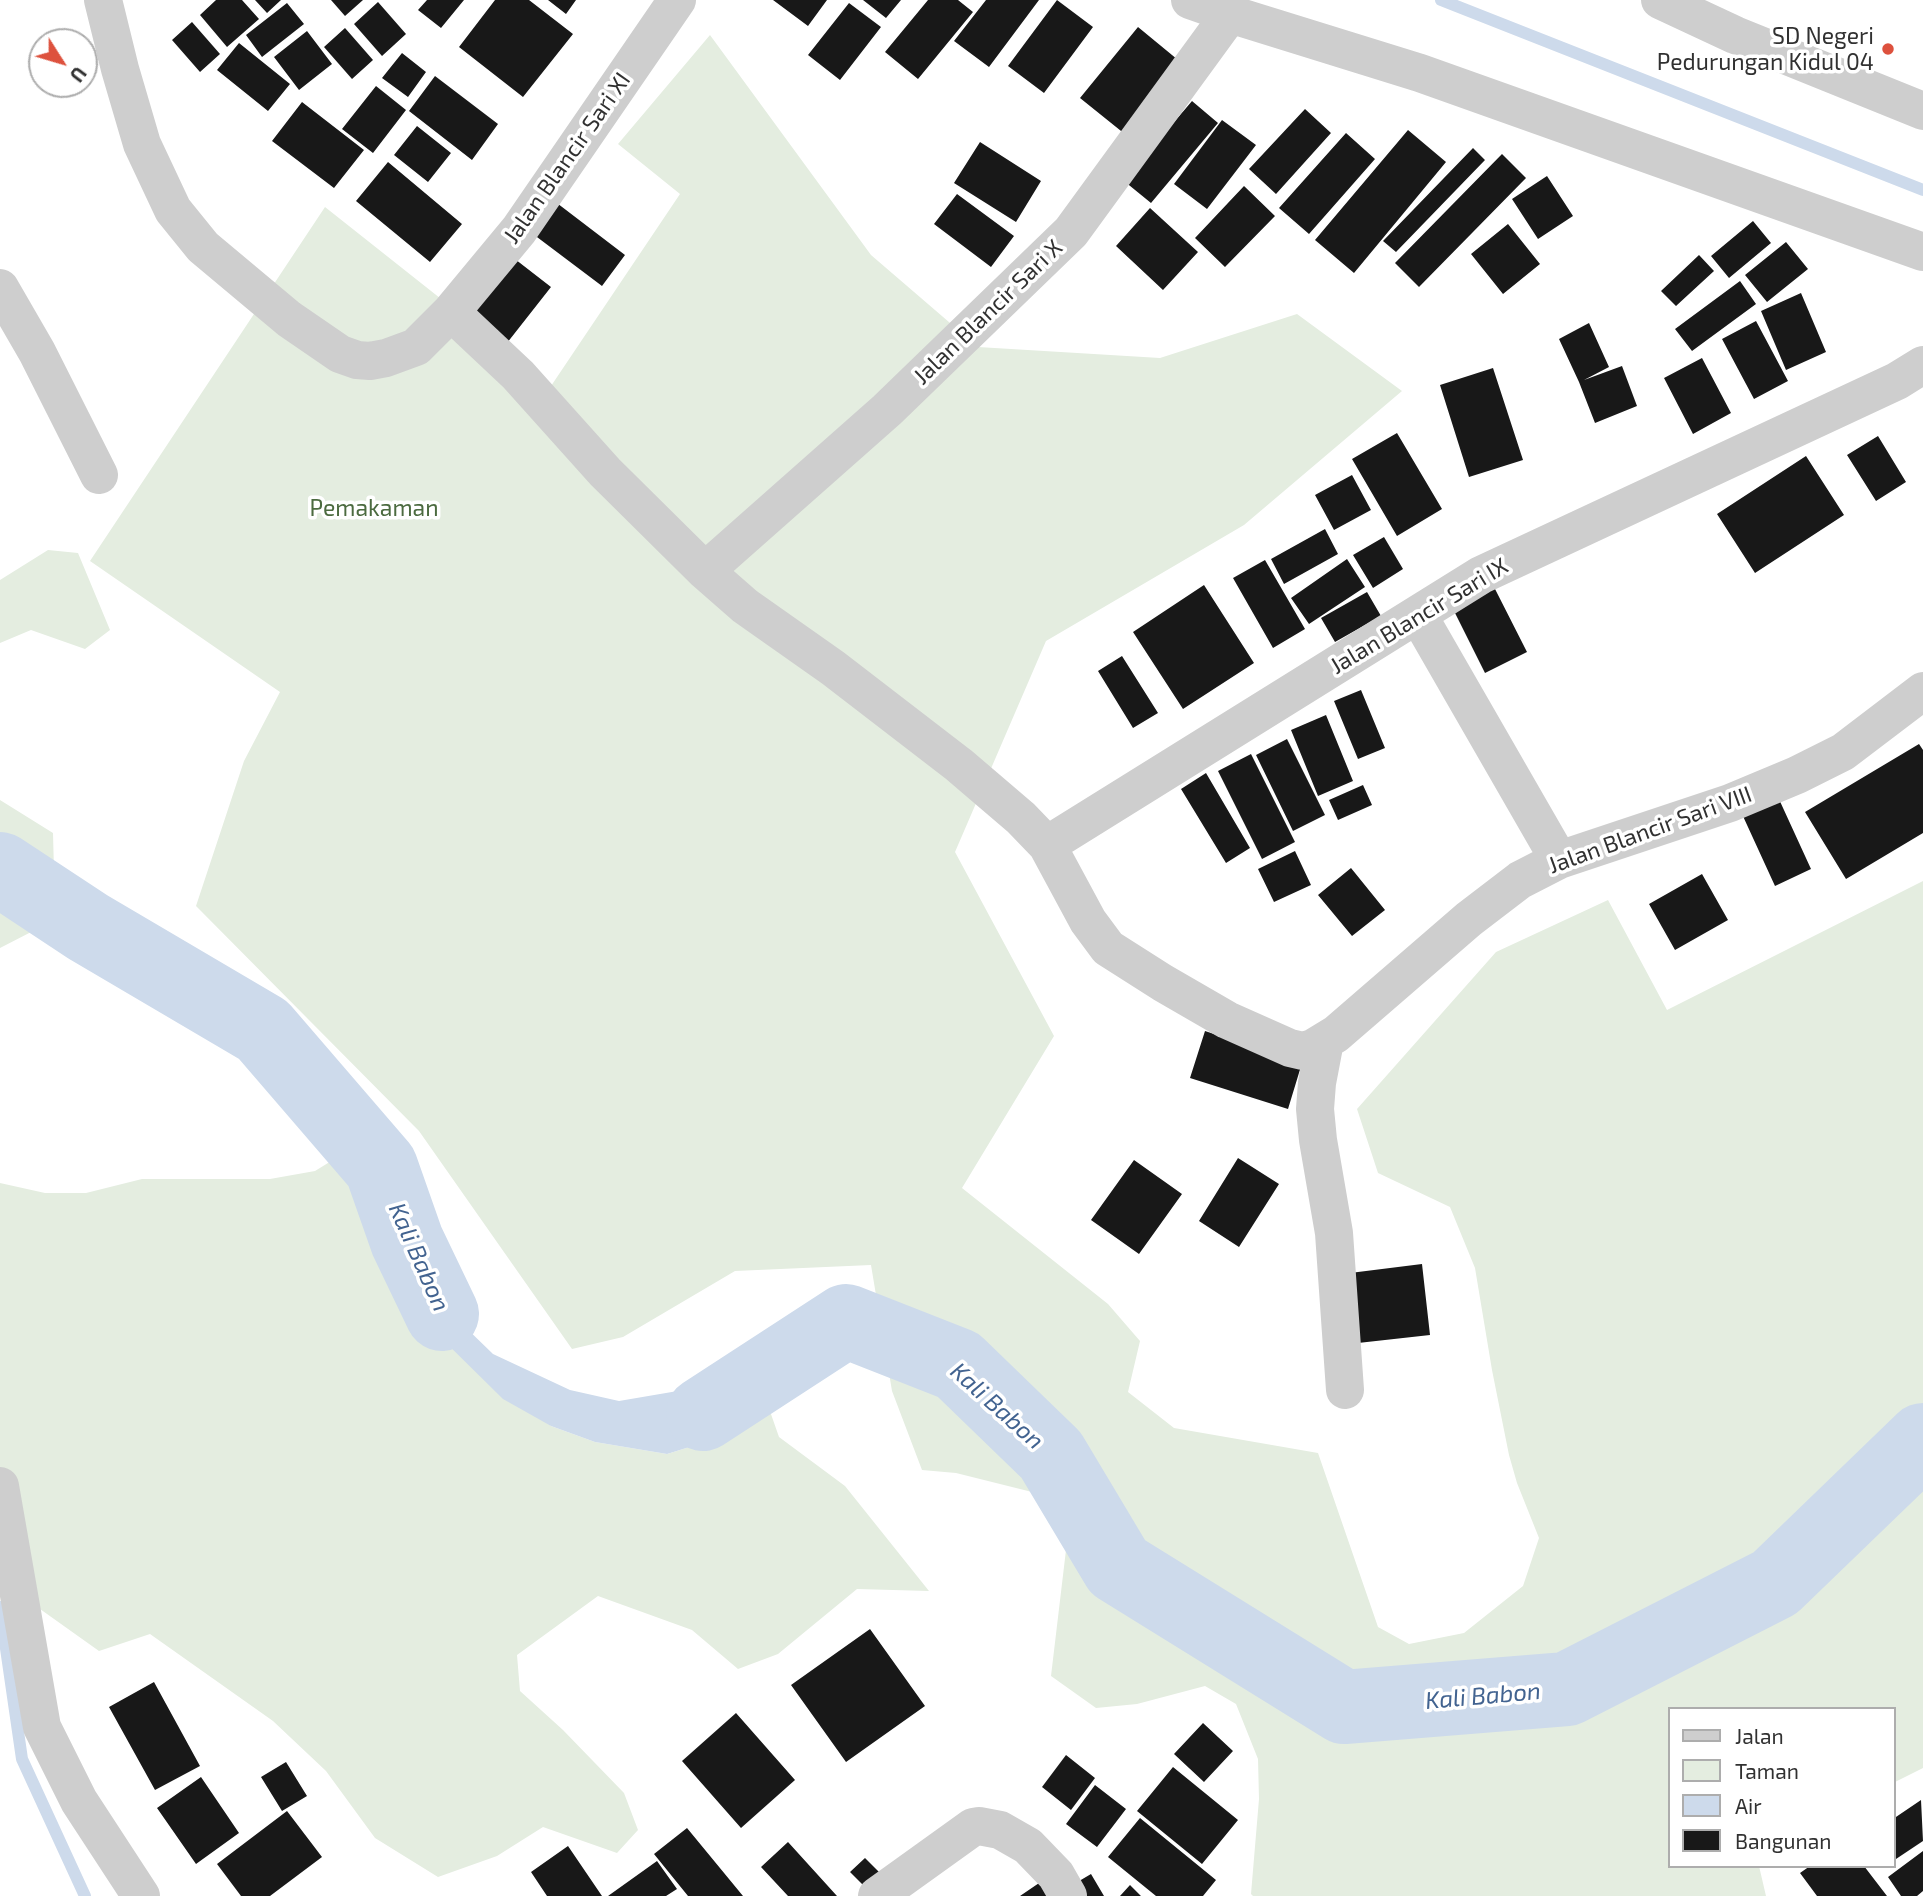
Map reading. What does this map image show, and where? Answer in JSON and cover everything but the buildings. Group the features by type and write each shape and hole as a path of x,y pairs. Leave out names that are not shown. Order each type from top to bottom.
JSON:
{"street":[{"name":"Jalan Blancir Sari XI","path":"103,0 142,144 173,210 203,247 317,339 340,355 370,361 416,347 451,312 519,230 677,0"},
{"path":"1191,0 1420,73 1923,252"},
{"path":"1660,0 1735,35 1923,111"},
{"name":"Jalan Blancir Sari X","path":"705,570 887,410 1071,232 1230,14"},
{"path":"0,288 37,352 99,475"},
{"path":"451,312 518,375 605,472 745,606 833,668 959,765 1021,818 1046,845 1072,895 1108,948 1163,984 1275,1043 1303,1051 1325,1041"},
{"name":"Jalan Blancir Sari IX","path":"1046,845 1481,575 1897,381 1923,365"},
{"path":"1418,615 1559,860"},
{"name":"Jalan Blancir Sari VIII","path":"1325,1041 1469,919 1520,880 1559,860 1730,803 1797,775 1843,752 1923,691"},
{"path":"1325,1041 1315,1109 1334,1233 1345,1390"},
{"path":"0,1486 42,1727 79,1801 141,1896"},
{"path":"877,1896 973,1827 979,1826 1000,1830 1028,1846 1056,1875 1069,1896"}],"green space":[{"name":"Pemakaman","path":"710,35 871,255 978,347 1160,358 1297,314 1402,391 1244,525 1046,641 955,852 1054,1036 962,1188 1108,1304 1140,1341 1128,1392 1174,1428 1318,1453 1378,1627 1409,1644 1464,1633 1523,1586 1539,1538 1509,1455 1475,1268 1450,1207 1378,1173 1357,1109 1496,952 1608,900 1667,1010 1923,881 1923,1768 1895,1782 1895,1707 1668,1707 1668,1868 1759,1868 1766,1896 1253,1896 1251,1894 1259,1799 1258,1759 1236,1704 1205,1686 1137,1704 1096,1708 1051,1676 1066,1550 1040,1494 956,1473 922,1470 892,1391 871,1265 735,1271 623,1337 572,1349 419,1131 196,906 244,761 280,692 90,561 325,207 551,386 680,194 618,144"},
{"path":"48,550 78,553 110,630 85,649 31,630 0,643 0,580"},
{"path":"0,800 53,833 54,871 35,930 0,948"},
{"path":"349,1143 373,1170 390,1229 411,1286 551,1426 595,1442 667,1454 712,1440 765,1397 779,1437 845,1486 929,1591 857,1589 778,1654 738,1669 692,1630 598,1596 517,1655 520,1691 563,1730 624,1793 638,1830 617,1853 543,1827 497,1856 438,1877 375,1838 326,1771 273,1721 150,1634 99,1651 40,1609 0,1590 0,1183 45,1193 86,1193 142,1179 270,1179 315,1171 341,1155"}],"water":[{"path":"407,1215 420,1243 434,1286 458,1320 493,1354 570,1390 619,1401 707,1386 787,1348 791,1366 785,1381 712,1440 667,1454 595,1442 551,1426 503,1399 431,1328 389,1229"}],"waterway":[{"path":"1441,0 1923,190"},
{"name":"Kali Babon","path":"0,869 88,927 263,1030 381,1167 407,1241 442,1314"},
{"name":"Kali Babon","path":"703,1414 846,1321 958,1365 1051,1455 1118,1567 1344,1707 1567,1689 1775,1583 1923,1440"},
{"path":"0,1607 22,1759 85,1896"}],"place":[{"name":"SD Negeri Pedurungan Kidul 04","path":"1888,49"}]}
